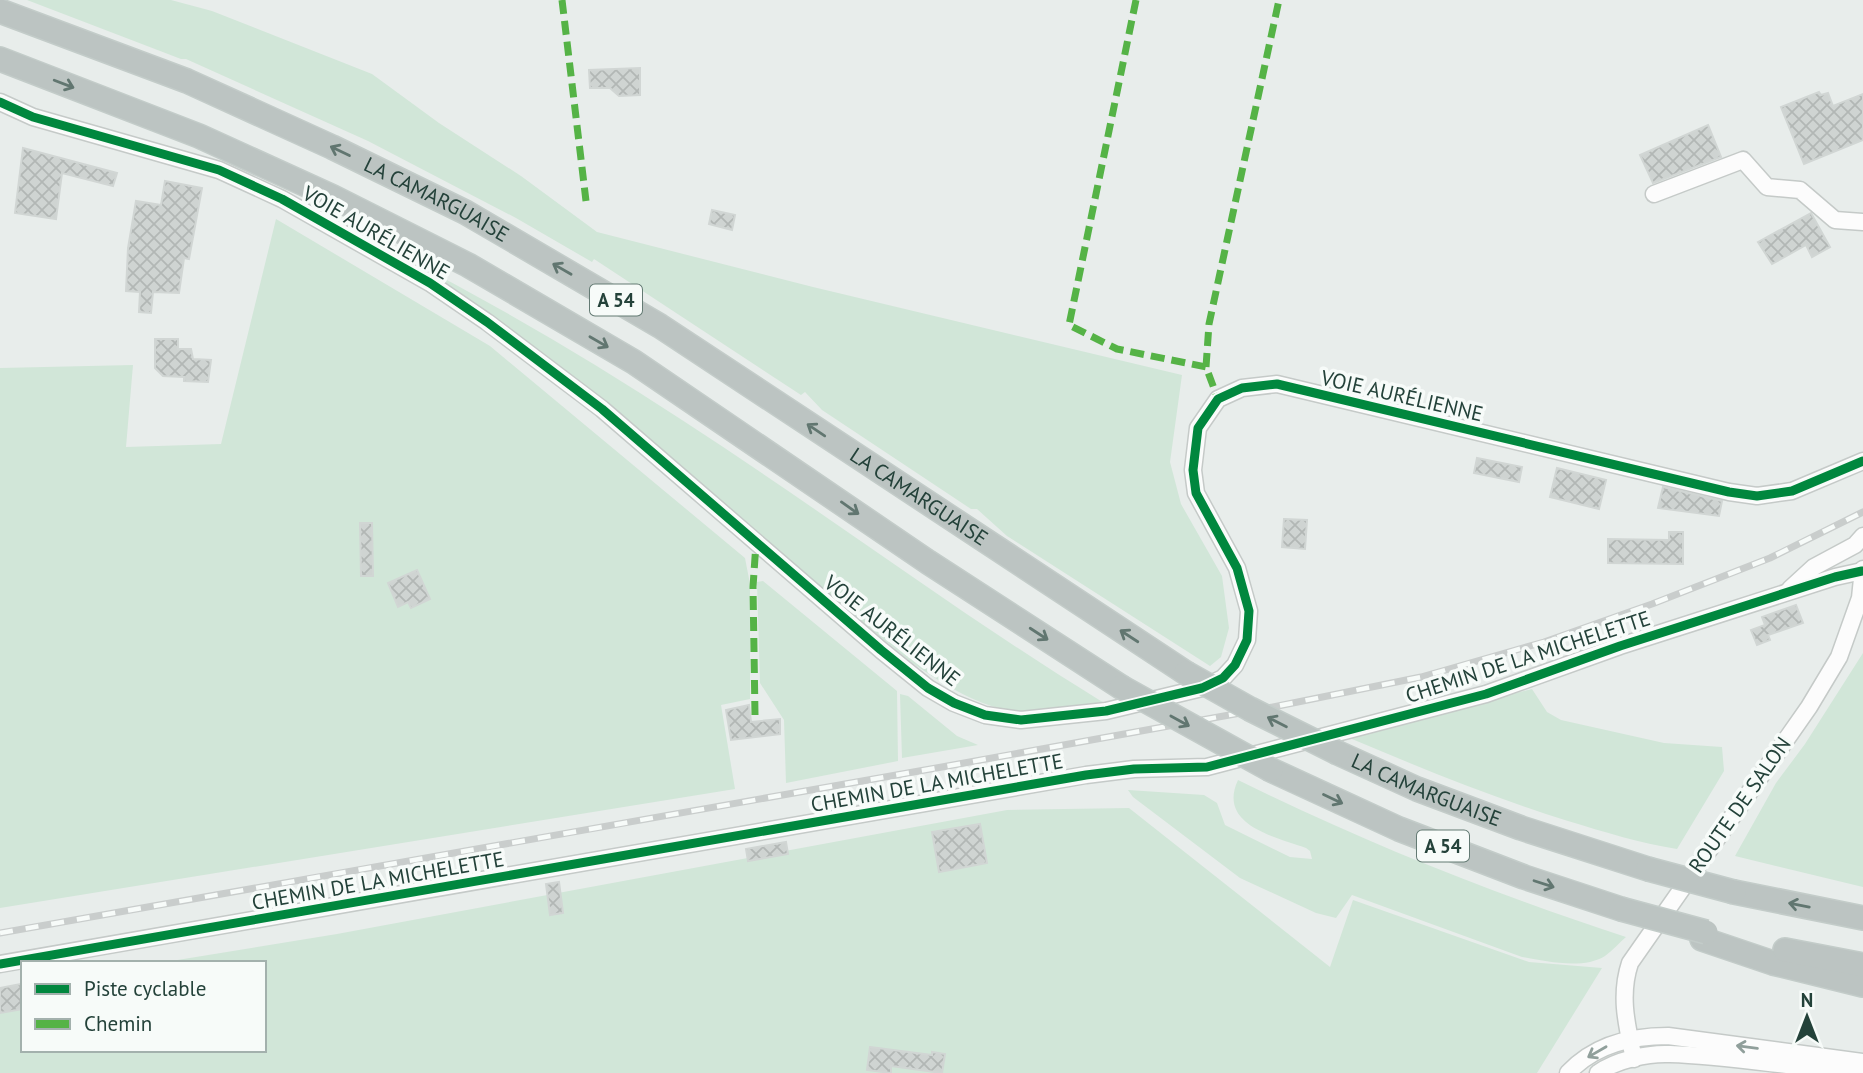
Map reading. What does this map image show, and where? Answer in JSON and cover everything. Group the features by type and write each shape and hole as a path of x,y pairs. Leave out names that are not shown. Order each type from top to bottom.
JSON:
{"highway":[{"name":"LA CAMARGUAISE","path":"0,11 187,81 332,147 465,212 660,326 1186,673 1338,753 1417,789 1521,828 1648,869 1734,892 1863,918"},
{"name":"LA CAMARGUAISE","path":"0,60 199,136 333,197 468,265 634,362 928,562 1121,687 1271,770 1399,829 1524,877 1621,909 1704,936 1863,965"},
{"path":"1704,936 1773,963 1863,985"}],"street":[{"name":"VOIE AURÉLIENNE","path":"0,102 33,117 219,170 282,199 429,283 487,322 602,409 928,688 954,703 985,715 1021,720 1106,711 1202,688 1223,678 1235,665 1247,640 1249,611 1237,568 1196,494 1193,470 1198,428 1218,399 1242,388 1277,384 1729,492 1757,496 1792,491 1863,461"},
{"path":"1654,194 1743,160 1767,187 1800,190 1835,220 1863,222"},
{"path":"1786,594 1814,567 1855,545 1863,536"},
{"name":"CHEMIN DE LA MICHELETTE","path":"0,964 1086,775 1134,769 1207,767 1486,694 1620,646 1863,570"},
{"name":"ROUTE DE SALON","path":"1634,1059 1623,1000 1625,978 1630,964 1809,707 1839,657 1860,598 1863,570"},
{"path":"1568,1073 1606,1046 1643,1036 1668,1036 1710,1050 1863,1072"},
{"path":"1598,1073 1606,1067 1634,1059 1710,1050 1863,1062"}],"green space":[{"path":"27,0 171,0 212,11 372,74 439,123 521,176 597,232 813,287 1182,375 1170,462 1181,504 1222,576 1229,628 1221,657 1210,666 1007,536 977,509 971,509 822,410 805,392 801,395 594,259 592,262 516,218 368,141 186,59"},
{"path":"309,211 452,283 592,363 735,455 997,634 1104,703 1046,711 1011,711 966,696 939,680 912,663 598,403"},
{"path":"276,219 490,346 745,558 750,584 750,699 721,705 735,789 0,908 0,368 133,365 126,447 221,444"},
{"path":"763,581 897,691 898,761 786,783 784,720 760,683 757,582"},
{"path":"1863,653 1863,887 1735,856 1776,783 1805,744"},
{"path":"1532,689 1547,712 1561,720 1664,743 1722,747 1724,771 1677,849 1609,833 1513,803 1352,739 1349,734"},
{"path":"900,694 908,696 957,736 978,745 902,758"},
{"path":"1238,780 1429,866 1626,937 1608,954 1596,960 1575,964 1522,957 1352,895 1336,918 1316,913 1240,878 1133,797 1128,790 1204,795 1217,803 1225,825 1290,857 1312,859 1306,848 1265,834 1242,818 1235,808 1234,795"},
{"path":"1129,808 1330,967 1353,900 1529,962 1602,968 1537,1073 0,1073 0,989 21,985 21,1052 266,1052 266,961 171,961 337,934 1007,810"}],"building":[{"path":"640,68 640,95 619,96 610,88 590,88 589,70"},
{"path":"1819,92 1821,95 1828,93 1833,106 1863,94 1863,140 1804,164 1781,107"},
{"path":"1708,125 1721,157 1653,183 1640,155"},
{"path":"23,148 117,173 113,186 62,173 56,219 15,213"},
{"path":"165,181 202,188 189,259 184,258 179,293 153,292 151,313 139,312 140,292 126,291 128,248 136,201 161,205"},
{"path":"712,210 735,215 732,230 709,224"},
{"path":"1811,213 1830,247 1812,257 1806,245 1772,264 1758,242"},
{"path":"155,339 178,339 178,349 191,349 193,359 211,360 208,382 184,381 184,377 163,376 155,368"},
{"path":"1477,458 1522,467 1519,482 1474,473"},
{"path":"1557,468 1606,480 1599,509 1550,497"},
{"path":"1663,487 1722,501 1719,516 1658,508"},
{"path":"1284,519 1307,520 1305,549 1282,547"},
{"path":"360,523 372,523 373,576 361,576"},
{"path":"1669,532 1683,532 1683,564 1608,563 1608,539 1669,540"},
{"path":"417,570 430,599 411,608 408,602 398,607 388,583"},
{"path":"1796,605 1803,623 1768,635 1770,640 1757,645 1751,630 1765,625 1762,617"},
{"path":"749,705 751,722 780,719 780,734 731,740 726,710"},
{"path":"980,824 987,863 939,872 932,832"},
{"path":"786,842 788,854 748,861 746,849"},
{"path":"559,882 563,913 550,915 546,884"},
{"path":"21,984 21,1009 0,1013 0,988"},
{"path":"870,1047 932,1055 932,1052 945,1054 942,1073 891,1066 891,1073 867,1070"}],"railway":[{"path":"0,933 953,765 1268,708 1421,677 1544,642 1652,604 1770,558 1863,512"}],"marked path":[{"path":"562,0 586,201"},
{"path":"1136,0 1069,325 1117,349 1206,367 1218,399"},
{"path":"1206,367 1209,324 1279,0"},
{"path":"755,715 753,587 756,543"}],"cycle path":[{"path":"0,102 33,117 219,170 282,199 430,283 487,322 602,409 928,688 954,703 985,715 1021,720 1106,711 1202,688 1223,678 1235,665 1247,640 1249,611 1237,568 1196,493 1193,470 1198,428 1218,399 1242,388 1277,384 1729,492 1757,496 1792,491 1863,461"},
{"path":"0,964 1086,775 1134,769 1207,767 1486,694 1620,646 1835,577 1862,571"}]}
